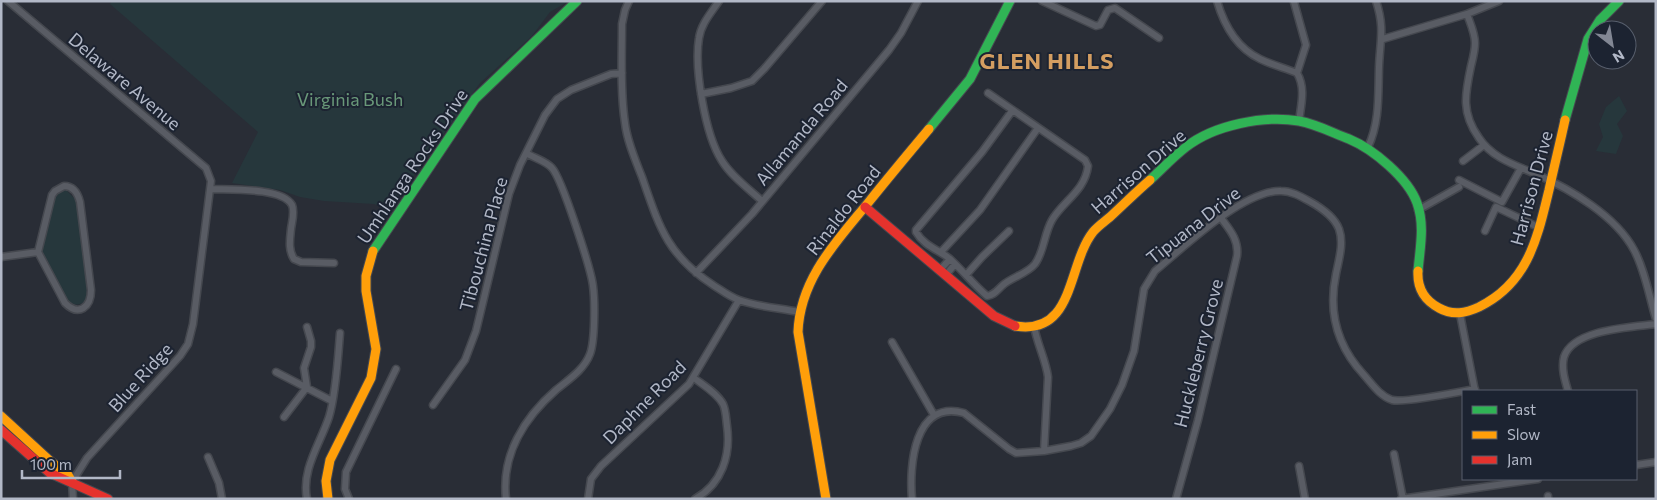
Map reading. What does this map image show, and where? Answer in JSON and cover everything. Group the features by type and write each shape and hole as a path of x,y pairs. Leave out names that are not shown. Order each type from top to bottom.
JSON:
{"street":[{"name":"Delaware Avenue","path":"8,1 206,168 211,181 210,189"},
{"name":"Umhlanga Rocks Drive","path":"328,499 326,481 330,460 371,378 374,367 376,349 366,290 366,276 371,254 385,230 475,99 577,1"},
{"path":"629,1 622,24 622,73 626,130 665,239 696,273 739,300 799,312"},
{"path":"719,1 705,21 699,38 701,94 716,152 728,168 762,202"},
{"path":"701,94 731,88 752,81 822,1"},
{"name":"Allamanda Road","path":"696,273 762,202 889,50 901,33 918,1"},
{"name":"Rinaldo Road","path":"826,499 799,342 797,323 799,312 820,261 970,79 1010,1"},
{"path":"1042,1 1087,23 1098,26 1108,10 1115,8 1159,38"},
{"path":"1217,1 1230,34 1244,48 1258,58 1297,73 1303,91 1299,121"},
{"path":"1368,147 1374,134 1376,121 1382,39 1382,25 1376,1"},
{"path":"1382,39 1467,14 1499,1"},
{"name":"Harrison Drive","path":"1034,326 1052,317 1060,310 1084,247 1093,232 1187,146 1203,137 1227,128 1263,119 1299,121 1315,125 1368,147 1382,158 1414,196 1418,210 1421,242 1418,278 1419,286 1426,299 1448,312 1460,314 1493,298 1512,283 1530,256 1540,228 1588,39 1600,20 1620,1"},
{"path":"1294,2 1306,46 1297,73"},
{"path":"1467,14 1475,46 1465,100 1466,113 1473,129 1484,145 1496,156 1579,196 1613,224 1634,250 1656,319"},
{"name":"Tibouchina Place","path":"433,405 469,352 476,331 509,194 526,153 545,115 557,99 571,90 611,74 622,73"},
{"path":"988,94 1087,163 1088,169 1082,184 1052,219 1038,258 1031,267 1006,283 995,293 987,296 941,252 930,247 917,235 916,230 982,152 1012,111"},
{"path":"941,252 992,196 1038,128"},
{"path":"1463,161 1484,145"},
{"path":"506,499 506,469 516,439 540,405 581,368 590,354 593,344 593,282 570,211 553,169 526,153"},
{"path":"1418,210 1459,183 1502,202 1521,168"},
{"path":"69,186 78,195 80,202 91,290 88,305 77,309 65,303 38,252 52,195 60,188 69,186"},
{"path":"210,189 269,192 284,198 288,201 293,211 290,248 294,259 301,262 334,263"},
{"name":"Blue Ridge","path":"72,482 87,458 180,356 188,344 193,324 210,189"},
{"name":"Tipuana Drive","path":"934,415 956,411 964,413 1016,453 1044,451 1071,446 1081,442 1090,436 1110,409 1122,385 1134,351 1144,289 1155,271 1245,201 1270,191 1283,190 1296,194 1317,205 1329,215 1339,229 1341,245 1334,290 1335,324 1344,348 1360,371 1382,394 1396,401 1462,392"},
{"path":"865,206 1005,324 1015,327 1034,326 1048,377 1044,451"},
{"path":"1485,231 1496,207 1540,228"},
{"name":"Huckleberry Grove","path":"1176,499 1198,420 1237,256 1238,248 1234,236 1221,218"},
{"path":"966,276 982,257 1009,231"},
{"path":"1,257 38,252"},
{"path":"943,273 952,262"},
{"name":"Daphne Road","path":"588,499 592,479 600,466 694,378 739,300"},
{"path":"1460,314 1475,390"},
{"path":"1568,390 1563,366 1564,356 1573,345 1597,332 1656,324"},
{"path":"284,417 306,387 304,368 311,347 307,326"},
{"path":"307,499 306,485 310,464 329,416 332,401 340,333"},
{"path":"892,342 934,415 923,426 919,434 911,468 912,499"},
{"path":"349,499 345,489 344,479 346,472 396,368"},
{"path":"276,372 332,401"},
{"path":"694,378 722,402 725,408 729,446 723,469 712,485 695,499"},
{"path":"1,416 68,475 72,482 73,499"},
{"path":"1,430 43,468 59,478 108,499"},
{"path":"1394,454 1402,499 1491,482 1522,480"},
{"path":"208,457 219,483 222,499"},
{"path":"43,468 49,460"},
{"path":"1637,465 1656,462"},
{"path":"1299,466 1305,499"}],"green space":[{"name":"Virginia Bush","path":"112,1 569,1 550,12 532,36 480,83 389,210 374,204 324,201 300,197 280,190 232,183 258,132 110,4"},
{"path":"1619,96 1627,111 1617,124 1623,136 1616,154 1596,151 1603,137 1599,124 1606,107"},
{"path":"66,190 77,201 87,291 86,301 79,304 67,301 41,252 54,199 60,192"}],"traffic: fast":[{"path":"373,251 475,99 577,1"},
{"path":"929,129 970,79 1010,1"},
{"path":"1565,120 1588,39 1600,20 1619,1"},
{"path":"1150,180 1197,139 1225,128 1271,119 1285,119 1312,124 1349,139 1379,157 1406,184 1417,203 1421,220 1418,271"}],"traffic: slow":[{"path":"1418,271 1422,293 1434,305 1454,313 1469,311 1479,307 1496,297 1509,285 1520,272 1528,258 1540,226 1565,120"},
{"path":"826,499 798,332 800,313 805,295 832,247 929,129"},
{"path":"1015,326 1035,326 1049,320 1059,309 1067,295 1078,262 1093,232 1150,180"},
{"path":"328,499 326,481 330,460 371,378 376,349 366,291 366,276 373,251"},
{"path":"1,416 68,475 72,482"}],"traffic: jam":[{"path":"865,207 994,316 1015,326"},
{"path":"1,430 50,473 108,499"}],"district":[{"name":"GLEN HILLS","path":"1047,60"}]}
